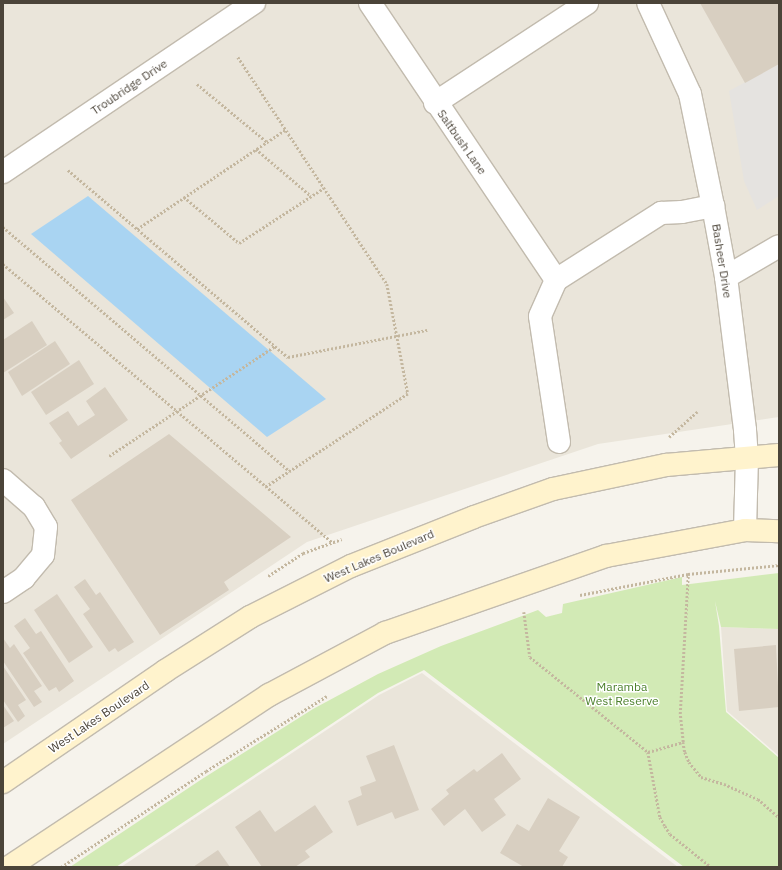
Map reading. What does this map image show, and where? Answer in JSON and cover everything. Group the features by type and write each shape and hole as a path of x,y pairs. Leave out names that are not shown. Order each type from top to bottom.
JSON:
{"main road":[{"name":"West Lakes Boulevard","path":"3,782 165,671 250,617 351,566 474,517 553,489 666,465 779,455"},
{"path":"9,867 269,695 385,633 606,556 745,530 779,531"}],"street":[{"name":"Troubridge Drive","path":"3,172 254,3"},
{"name":"Saltbush Lane","path":"370,3 435,103 556,280"},
{"path":"435,103 587,3"},
{"name":"Basheer Drive","path":"648,3 690,94 713,206 726,277 747,458 745,530"},
{"path":"559,442 540,316 556,280 661,213 682,212 713,206"},
{"path":"726,277 779,246"},
{"path":"3,480 34,507 46,526 43,555 24,578 3,592"}],"path":[{"path":"238,57 388,284 408,394 266,487"},
{"path":"197,84 267,142"},
{"path":"137,229 285,130"},
{"path":"256,149 311,196"},
{"path":"68,170 288,357 427,330"},
{"path":"184,197 239,243 324,188"},
{"path":"3,227 290,471"},
{"path":"3,264 332,542"},
{"path":"109,456 275,346"},
{"path":"573,597 688,574 779,565"},
{"path":"688,574 680,714 684,752 689,762 701,777 724,784 758,799 779,817"},
{"path":"517,614 531,610"},
{"path":"524,612 530,657 648,752 660,817 664,826 670,834 711,867"},
{"path":"62,867 206,771 332,693"},
{"path":"648,752 683,742"}],"shaded area":[{"path":"3,3 779,3 779,417 598,444 307,542 3,744"},
{"path":"779,64 779,196 757,210 744,181 729,91"},
{"path":"721,627 779,629 779,756 727,711"},
{"path":"422,673 678,867 121,867 379,695"}],"green space":[{"name":"Maramba West Reserve","path":"779,573 779,629 721,627 715,601 719,626 726,712 779,758 779,867 684,867 424,670 378,693 116,867 70,867 202,779 313,709 378,674 441,646 538,610 546,617 562,613 563,604 682,577 682,585"}],"water":[{"path":"88,196 326,399 267,437 31,234"}],"building":[{"path":"700,3 779,3 779,64 745,83"},
{"path":"3,297 14,313 3,320"},
{"path":"32,321 47,345 3,373 3,340"},
{"path":"55,341 70,364 22,396 8,372"},
{"path":"79,360 94,384 46,415 31,392"},
{"path":"105,387 128,420 71,459 59,443 62,441 49,423 68,411 78,426 95,415 86,401"},
{"path":"169,434 291,537 224,582 229,590 160,635 71,500"},
{"path":"85,579 96,595 100,592 134,642 118,652 115,648 109,652 83,614 90,609 74,587"},
{"path":"57,594 93,647 69,663 34,610"},
{"path":"25,618 36,634 41,631 74,681 59,692 56,687 49,691 23,653 30,648 14,626"},
{"path":"3,638 10,648 14,644 42,686 34,691 42,702 34,707 3,661"},
{"path":"776,645 779,707 739,711 734,649"},
{"path":"3,666 26,700 18,705 25,716 18,722 3,700"},
{"path":"3,705 14,721 3,728"},
{"path":"394,745 419,810 395,819 392,812 357,826 348,801 362,795 360,787 376,781 366,756"},
{"path":"502,753 521,779 494,799 506,815 482,832 465,809 444,826 431,809 449,794 446,790 474,769 477,772"},
{"path":"548,798 580,817 559,851 568,857 562,867 524,867 500,853 517,824 529,831"},
{"path":"315,805 333,832 305,851 310,857 295,867 262,867 235,827 260,810 275,832"},
{"path":"218,850 230,867 193,867"}]}
